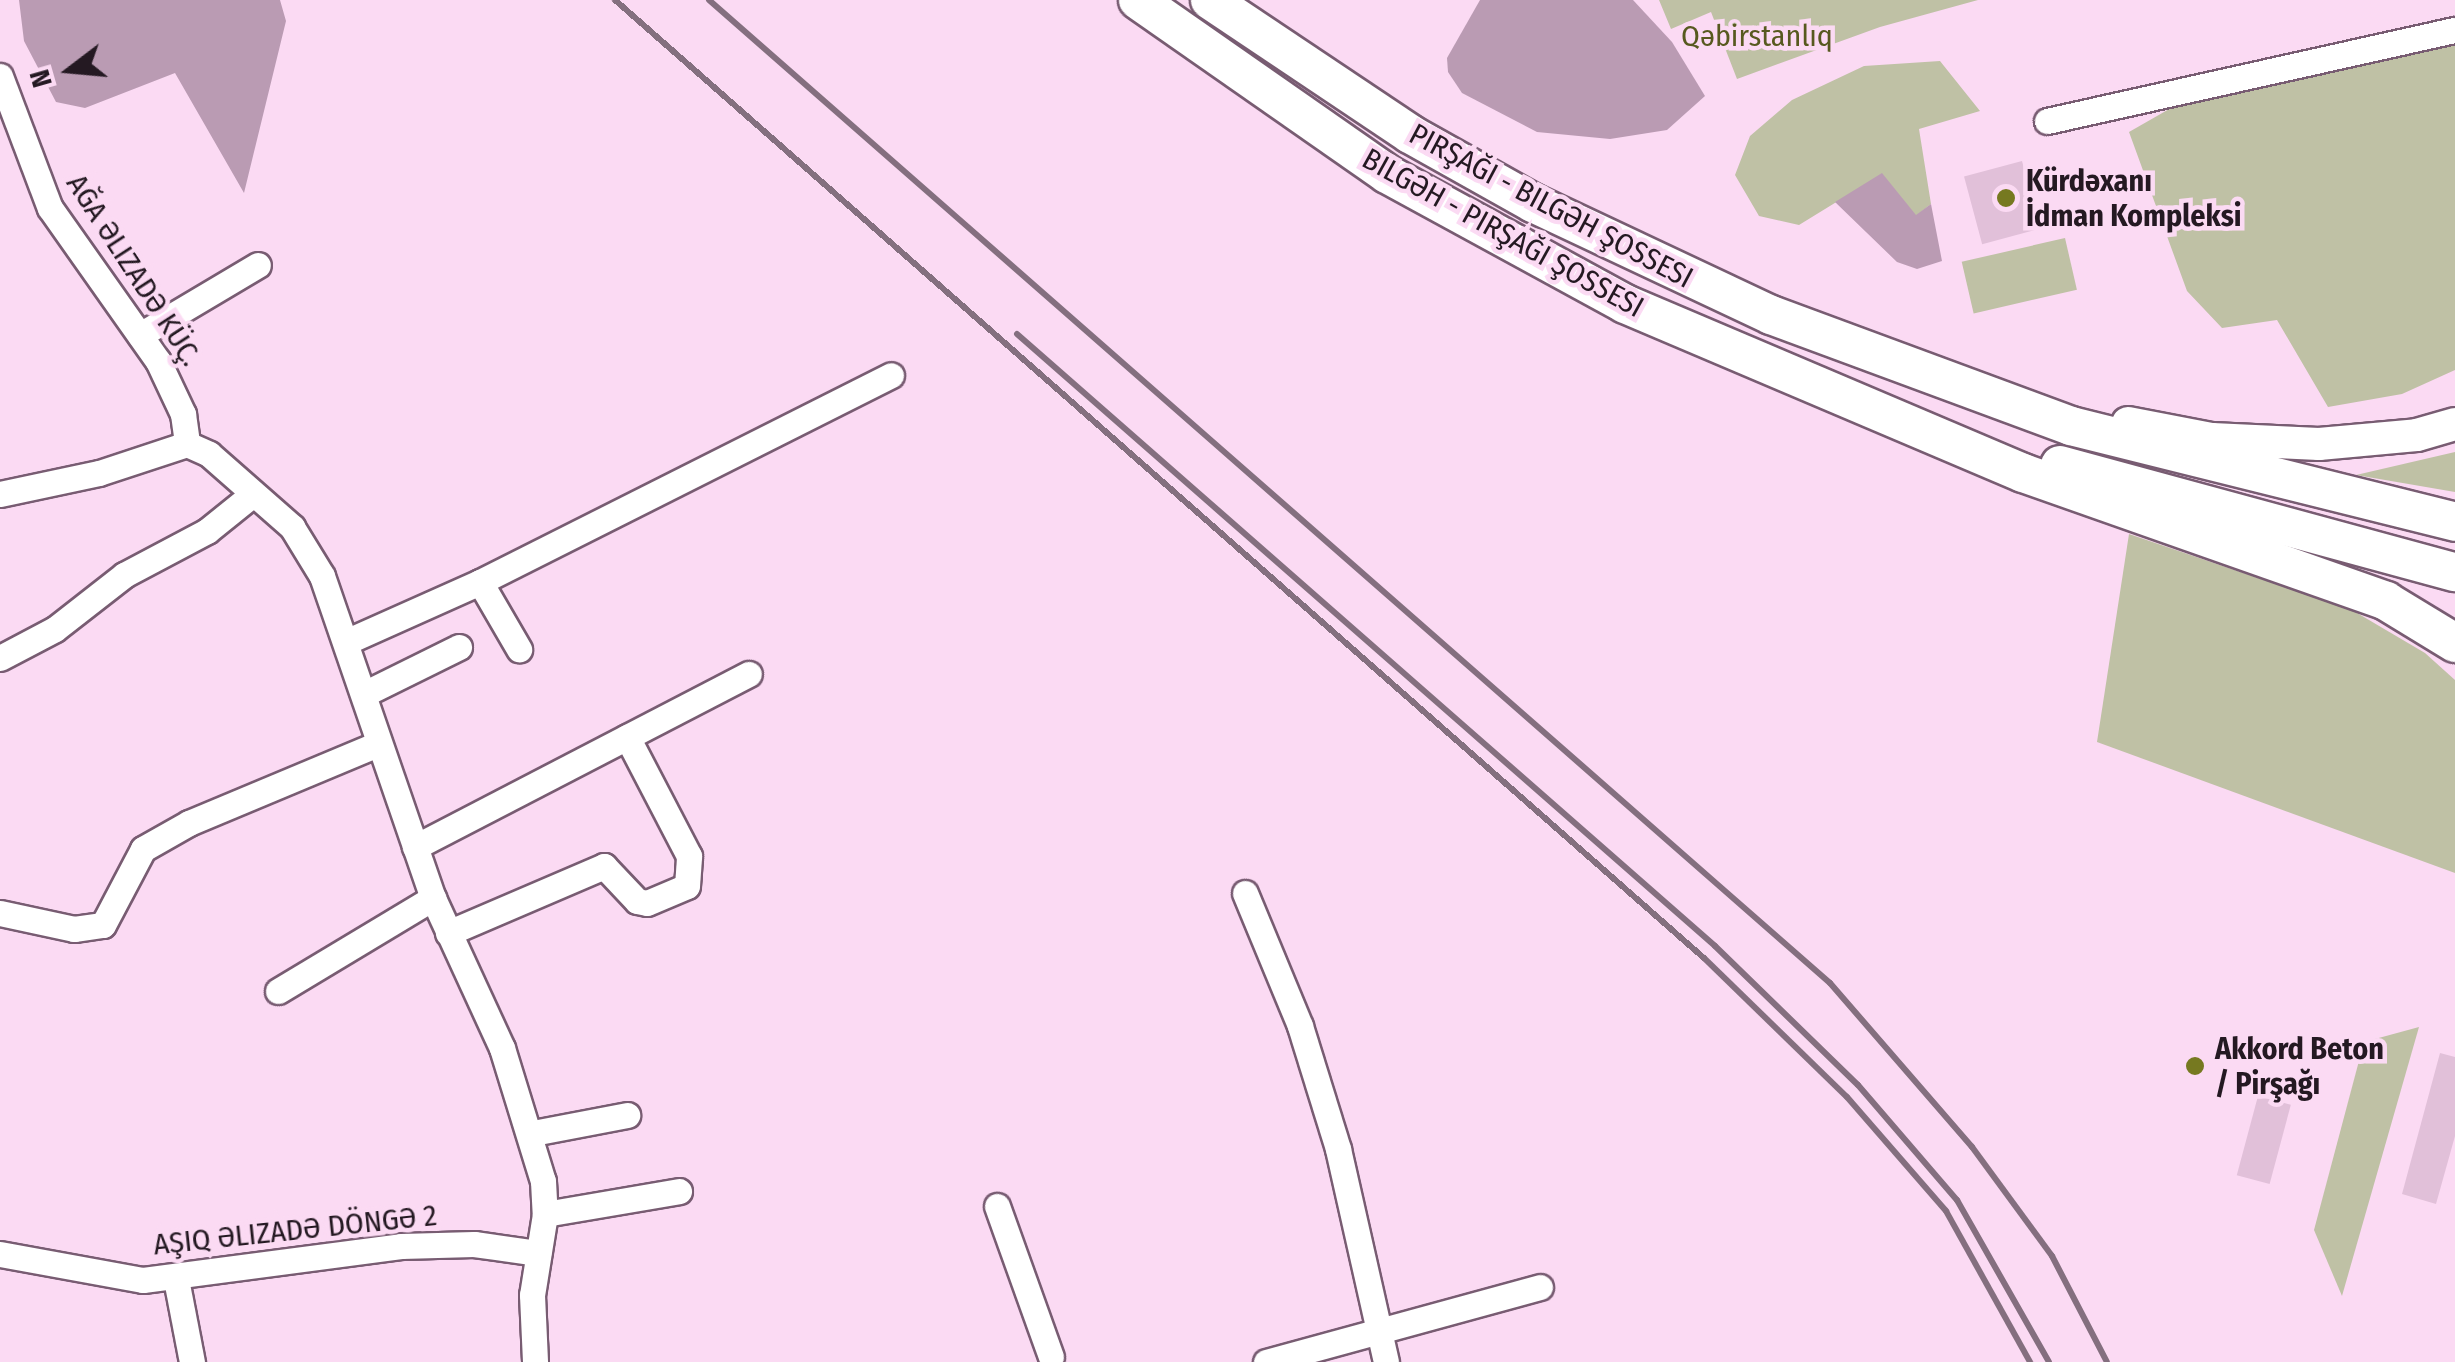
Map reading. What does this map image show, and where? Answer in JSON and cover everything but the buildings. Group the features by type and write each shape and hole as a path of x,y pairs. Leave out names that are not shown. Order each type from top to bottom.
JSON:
{"highway":[{"path":"1138,0 1371,163 1500,239 1625,304 1894,420 2174,530 2386,602 2455,643"},
{"path":"1210,0 1410,134 1680,276 1915,372 2071,426 2455,522"},
{"path":"1894,420 2455,572"}],"main road":[{"path":"1915,372 2212,439 2320,444 2455,424"}],"street":[{"path":"2047,121 2455,30"},
{"name":"AĞA ƏLIZADƏ KÜÇ.","path":"0,76 50,208 173,388 187,444"},
{"path":"140,335 258,265"},
{"path":"348,641 480,582 891,375"},
{"path":"0,494 99,473 187,444 209,454 304,543 348,641 378,744 433,898 502,1048 533,1133 545,1214 531,1310 535,1362"},
{"path":"0,658 55,629 124,575 207,531 253,494"},
{"path":"480,582 520,649"},
{"path":"364,694 460,648"},
{"path":"415,847 749,674"},
{"path":"448,934 604,866 636,901 648,903 688,886 688,856 626,737"},
{"path":"0,912 74,929 104,925 143,849 189,822 378,744"},
{"path":"1245,893 1300,1026 1338,1149 1386,1362"},
{"path":"278,991 433,898"},
{"path":"533,1133 627,1115"},
{"path":"545,1214 679,1191"},
{"path":"997,1206 1048,1360"},
{"path":"0,1254 128,1278 176,1279 402,1246 474,1244 538,1253"},
{"path":"176,1279 192,1362"},
{"path":"1266,1362 1540,1287"}],"green space":[{"name":"Qəbirstanlıq","path":"1659,0 1978,0 1880,27 1737,79 1711,12 1671,29"},
{"path":"2455,43 2455,370 2402,394 2328,407 2277,320 2222,328 2187,291 2129,132 2171,108"},
{"path":"1940,61 1980,111 1919,129 1931,204 1916,216 1882,174 1799,225 1759,216 1735,175 1750,136 1792,100 1864,66"},
{"path":"2065,238 2077,290 1974,313 1962,262"},
{"path":"2455,452 2455,492 2356,475"},
{"path":"2129,534 2352,610 2425,653 2455,680 2455,873 2097,742"},
{"path":"2419,1027 2342,1296 2314,1230 2364,1042"}],"shaded area":[{"path":"19,0 280,0 286,21 244,193 175,73 85,108 56,102 24,41"},
{"path":"1480,0 1633,0 1672,42 1705,96 1667,130 1610,139 1537,132 1462,93 1448,72 1447,58"},
{"path":"1882,173 1916,215 1931,204 1942,261 1917,269 1897,262 1835,202"}],"railway":[{"path":"615,0 1704,958 1847,1097 1946,1211 2030,1362"},
{"path":"709,0 1830,983 1972,1147 2052,1256 2107,1362"},
{"path":"1017,334 1715,946 1858,1085 1957,1200 2049,1362"}],"place":[{"name":"Kürdəxanı İdman Kompleksi","path":"2006,198"},
{"name":"Akkord Beton / Pirşağı","path":"2195,1066"}]}
